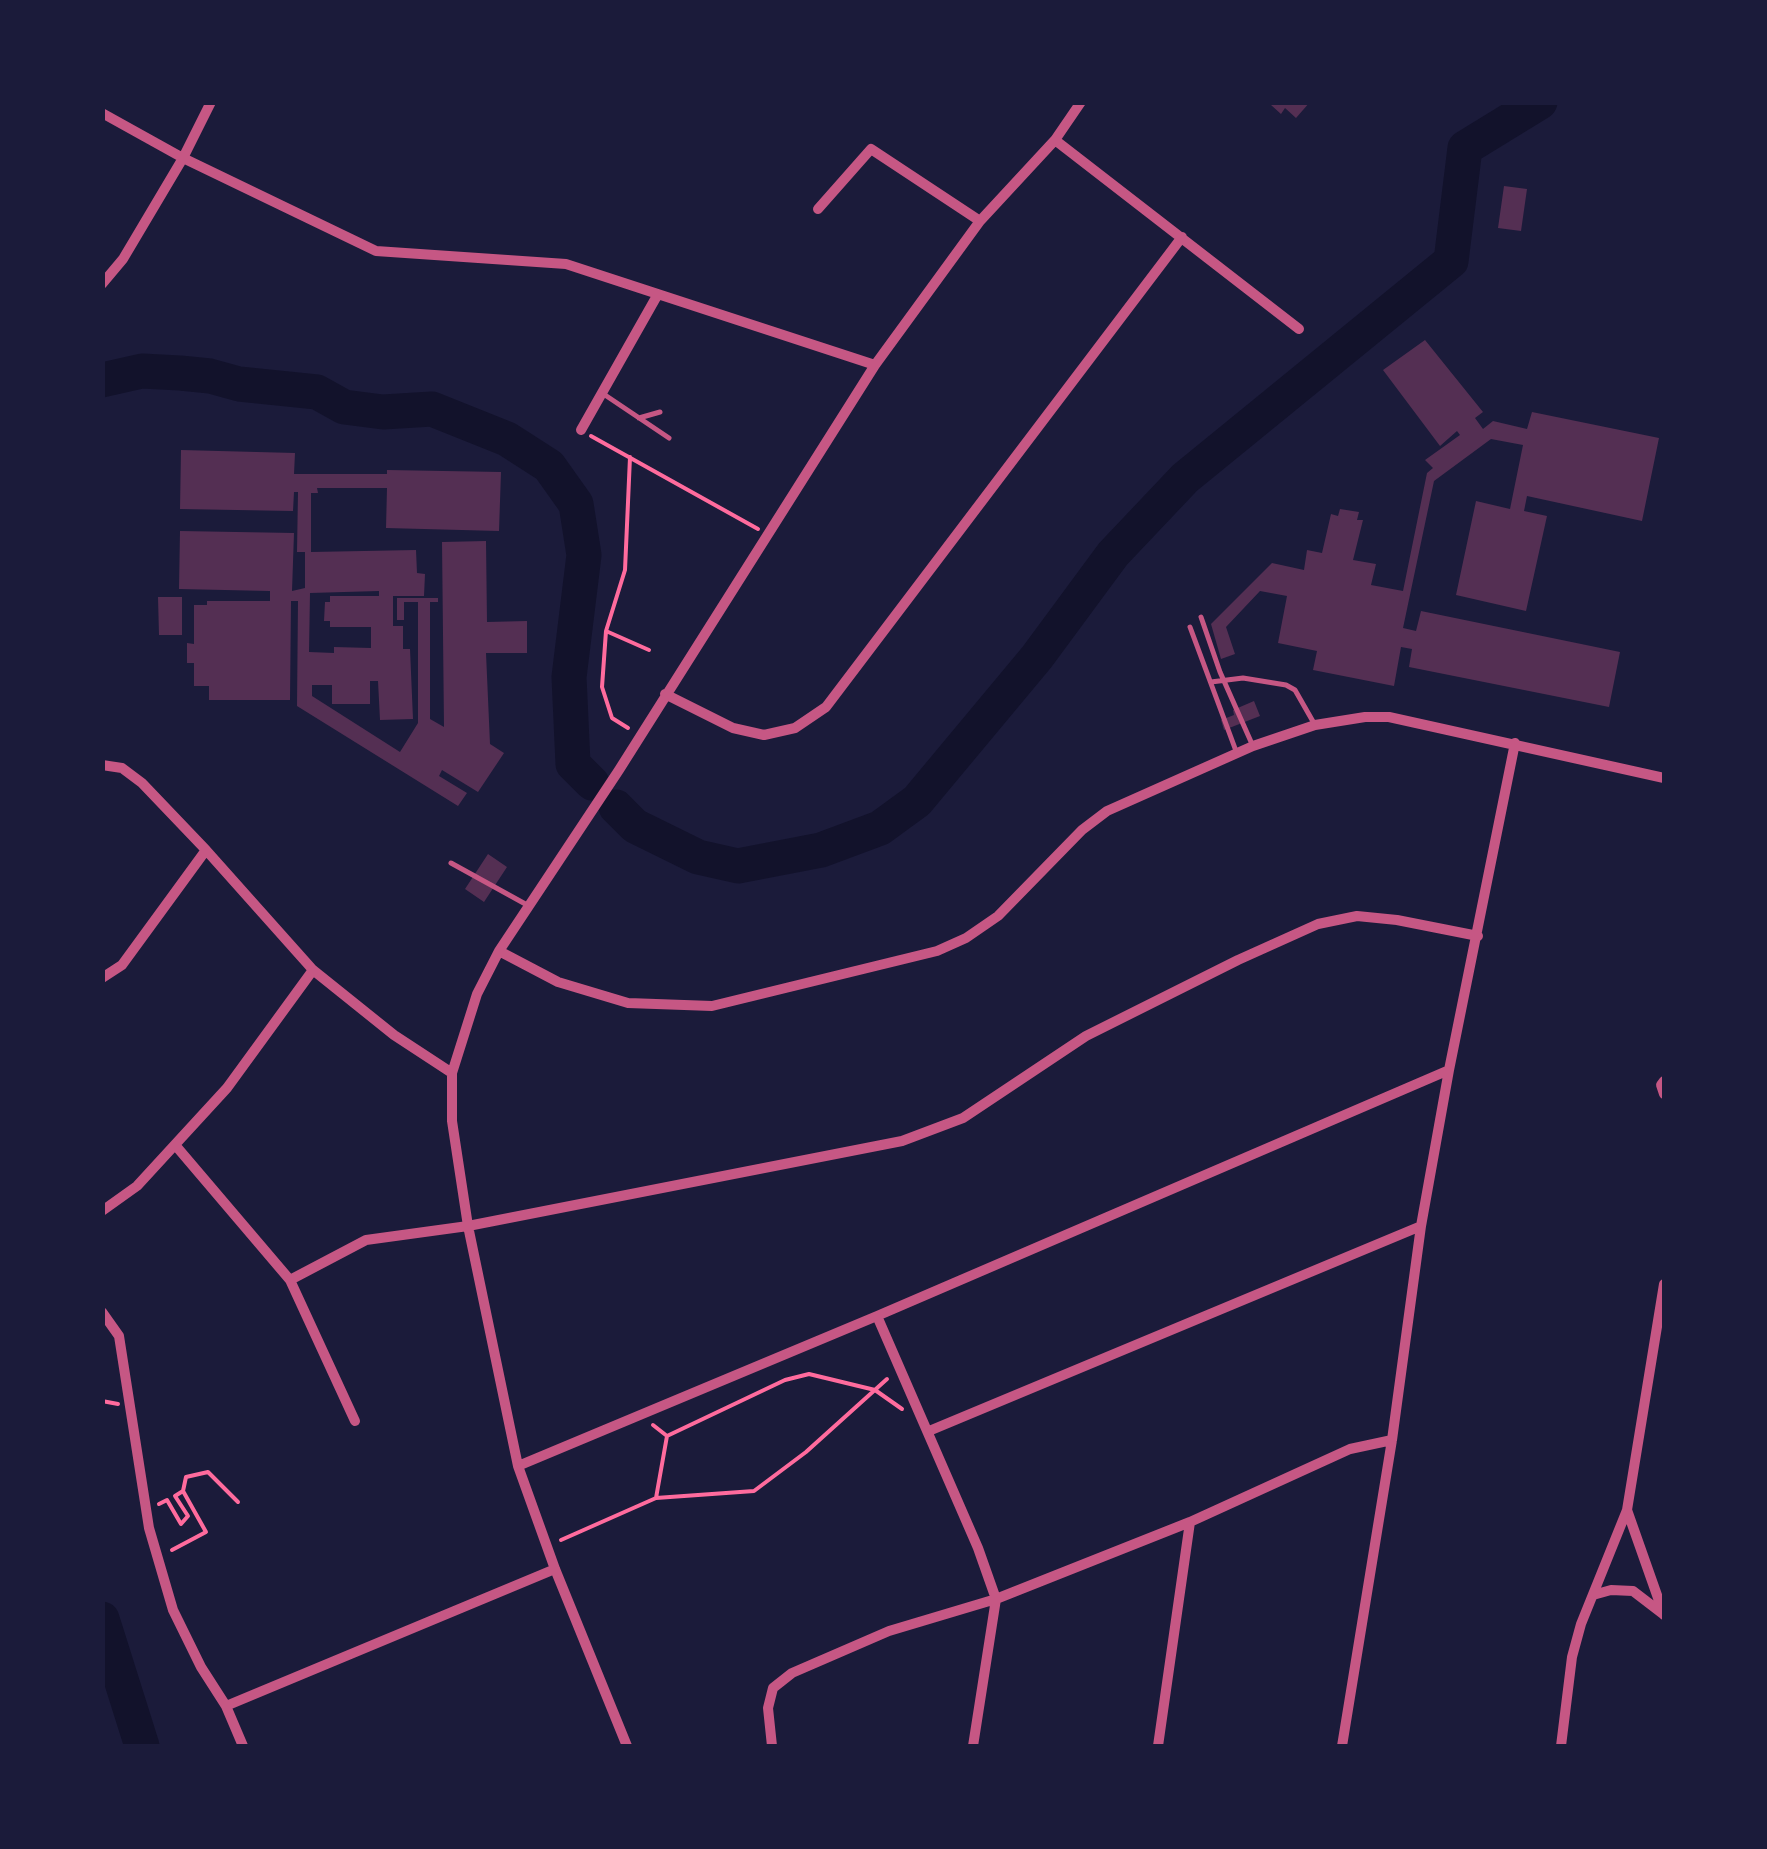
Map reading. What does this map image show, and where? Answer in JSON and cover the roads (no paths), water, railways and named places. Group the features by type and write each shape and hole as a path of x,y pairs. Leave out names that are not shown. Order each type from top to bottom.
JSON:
{"street":[{"path":"102,284 123,259 183,158 210,102"},
{"path":"627,1746 555,1570 518,1466 468,1226 452,1120 452,1073 477,994 499,950 640,736 875,364 980,221 1054,140 1080,102"},
{"path":"102,113 183,158 376,251 566,264 875,364"},
{"path":"1054,140 1299,330"},
{"path":"818,208 872,149 980,221"},
{"path":"665,694 732,728 764,735 795,728 826,707 1182,237"},
{"path":"582,430 658,294"},
{"path":"499,950 558,982 628,1003 712,1006 937,951 966,938 998,916 1082,830 1107,810 1237,752 1315,726 1364,717 1390,717 1664,778"},
{"path":"1342,1746 1422,1226 1449,1070 1515,744"},
{"path":"102,765 122,768 142,783 313,970 394,1034 452,1073"},
{"path":"102,978 122,965 206,850"},
{"path":"290,1280 366,1240 468,1226 902,1141 963,1118 1086,1036 1318,924 1357,916 1478,936"},
{"path":"102,1211 137,1186 228,1088 313,970"},
{"path":"518,1466 1449,1070"},
{"path":"1664,1082 1664,1094"},
{"path":"176,1146 290,1280 355,1421"},
{"path":"928,1431 1422,1226"},
{"path":"1562,1746 1572,1657 1627,1510 1664,1284"},
{"path":"102,1312 118,1336 149,1528 173,1610 200,1667 226,1706 243,1746"},
{"path":"877,1316 996,1600 974,1746"},
{"path":"772,1746 768,1708 772,1688 792,1673 889,1631 996,1600 1190,1522 1350,1448 1392,1440"},
{"path":"1627,1510 1664,1615"},
{"path":"1158,1746 1190,1522"},
{"path":"226,1706 555,1570"},
{"path":"1592,1595 1611,1590 1633,1591 1664,1615"}],"lane":[{"path":"602,393 669,438"},
{"path":"639,418 660,412"},
{"path":"1200,617 1254,746"},
{"path":"1190,628 1237,752"},
{"path":"1211,682 1243,678 1286,685 1296,690 1315,726"},
{"path":"451,863 529,906"}],"waterway":[{"path":"616,807 635,826 698,857 738,866 821,850 880,828 917,801 1037,657 1113,554 1185,478 1451,261 1465,148 1540,102"},
{"path":"102,380 142,371 180,373 317,392 344,407 383,412 432,409 507,439 549,466 576,504 584,555 569,677 573,764 592,783"},
{"path":"102,1619 142,1746"}]}
